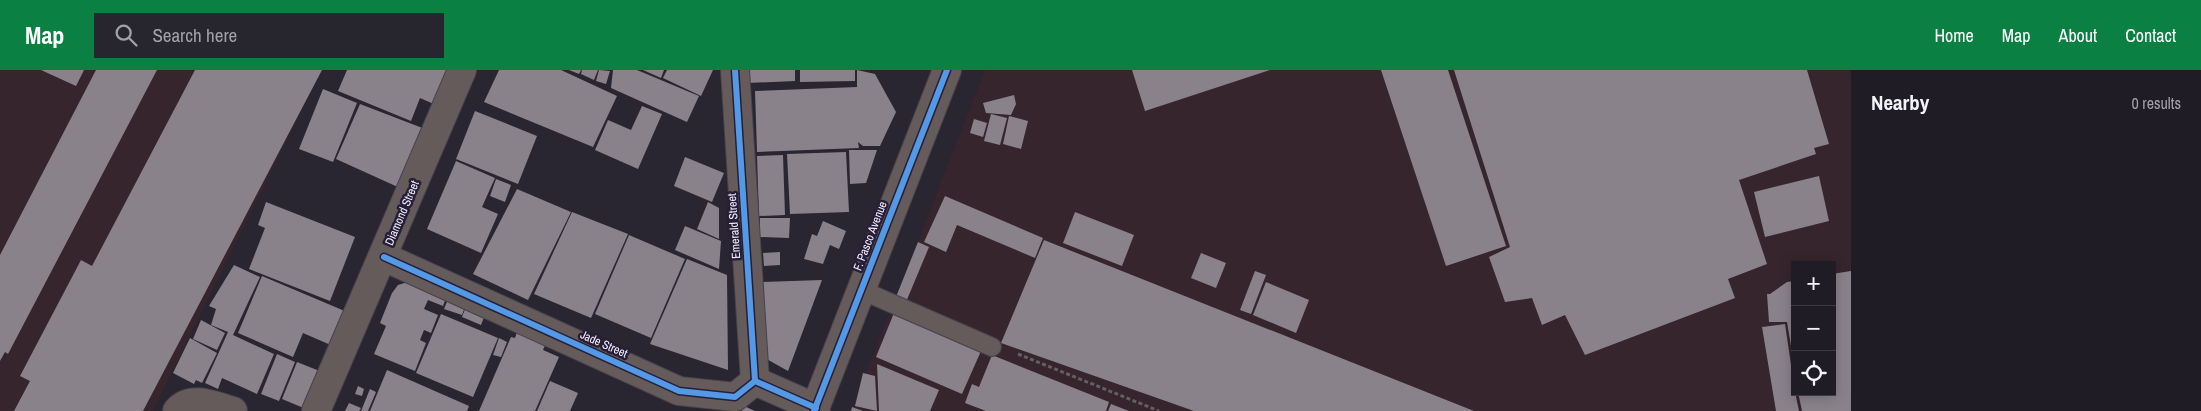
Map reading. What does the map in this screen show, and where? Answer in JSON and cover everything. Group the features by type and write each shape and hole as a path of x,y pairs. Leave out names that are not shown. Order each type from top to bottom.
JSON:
{"street":[{"name":"Diamond Street","path":"316,411 384,257 462,70"},
{"name":"Emerald Street","path":"735,70 755,381"},
{"name":"F. Pasco Avenue","path":"815,409 947,70"},
{"name":"Jade Street","path":"384,257 679,391 735,397 755,381"},
{"path":"755,381 815,409"},
{"path":"177,411 187,403 200,402 233,411"}],"lane":[{"path":"861,290 992,347"}],"path":[{"path":"992,347 1001,347 1159,411"}],"shaded area":[{"path":"0,70 322,70 153,411 0,411"},
{"path":"985,70 1849,70 1851,77 1851,411 851,411"}],"building":[{"path":"41,70 84,70 76,86"},
{"path":"96,70 157,70 8,354 5,352 0,361 0,255"},
{"path":"195,70 322,70 143,411 14,411 30,381 20,376 81,260 92,266"},
{"path":"347,70 450,70 436,105 420,98 411,121 338,91"},
{"path":"499,70 561,70 617,96 593,147 484,102"},
{"path":"569,70 581,70 579,74"},
{"path":"582,70 598,70 594,80 581,74"},
{"path":"599,70 610,71 606,84 596,81"},
{"path":"613,70 637,70 699,96 687,122 611,88"},
{"path":"643,70 664,70 661,78"},
{"path":"667,70 713,70 701,96 663,78"},
{"path":"747,70 795,70 795,81 747,83"},
{"path":"800,70 855,70 855,81 800,82"},
{"path":"857,70 875,74 896,112 880,146 863,146 858,142 859,148 757,152 755,91 857,87"},
{"path":"1132,70 1270,70 1145,111"},
{"path":"1381,70 1448,70 1506,246 1446,266"},
{"path":"1454,70 1807,70 1829,144 1814,148 1816,154 1739,180 1767,264 1728,279 1735,298 1585,355 1565,315 1542,325 1532,298 1505,302 1489,257 1510,247"},
{"path":"323,89 357,103 333,162 299,149"},
{"path":"1014,95 1016,104 1011,115 986,113 983,103"},
{"path":"360,104 425,129 400,188 336,159"},
{"path":"642,106 662,114 638,169 595,150 608,120 631,130"},
{"path":"475,111 537,136 518,184 456,159"},
{"path":"991,114 1007,118 1000,145 984,141"},
{"path":"1009,116 1028,121 1021,149 1003,144"},
{"path":"974,119 987,123 983,137 970,133"},
{"path":"849,150 877,150 866,183 850,184"},
{"path":"846,152 849,212 790,214 787,154"},
{"path":"783,155 785,215 759,216 757,156"},
{"path":"685,157 724,173 712,202 674,186"},
{"path":"456,161 495,178 482,207 498,214 481,253 427,229"},
{"path":"1819,176 1829,221 1765,237 1754,192"},
{"path":"496,179 511,185 505,202 490,196"},
{"path":"517,189 571,212 528,300 473,274"},
{"path":"945,196 1043,238 1035,258 957,225 946,252 924,242"},
{"path":"266,202 355,237 330,301 249,269 265,228 258,225"},
{"path":"708,202 719,208 719,239 697,229"},
{"path":"572,212 628,234 591,318 534,294"},
{"path":"1075,212 1134,235 1122,266 1063,243"},
{"path":"760,218 790,218 789,238 760,237"},
{"path":"823,221 846,231 839,249 830,245 823,264 804,259 812,234 817,236"},
{"path":"685,226 721,241 719,269 675,250"},
{"path":"629,235 685,259 651,338 595,314"},
{"path":"1044,240 1474,411 1194,411 1001,343"},
{"path":"918,242 929,247 906,302 896,297"},
{"path":"780,252 780,265 764,266 763,253"},
{"path":"1201,253 1226,263 1216,288 1191,278"},
{"path":"687,259 727,275 728,370 650,344"},
{"path":"234,265 260,277 233,335 274,354 257,394 222,378 218,389 205,383 228,332 211,325 216,309 209,306"},
{"path":"1255,271 1266,275 1251,314 1240,310"},
{"path":"1851,271 1851,411 1802,411 1799,396 1836,396 1836,273"},
{"path":"262,276 347,312 333,346 303,333 293,357 238,333"},
{"path":"822,280 788,371 763,357 760,282"},
{"path":"411,281 447,295 443,306 428,300 424,309 438,315 431,333 424,330 420,340 426,343 415,371 374,354 386,326 380,323 392,293 398,285"},
{"path":"1266,282 1309,300 1296,333 1253,315"},
{"path":"1787,282 1791,282 1791,346 1787,322 1769,322 1767,294 1770,294"},
{"path":"449,297 466,304 462,315 444,309"},
{"path":"467,304 486,312 481,325 462,317"},
{"path":"894,313 981,351 962,394 876,357"},
{"path":"441,314 498,338 473,397 416,373"},
{"path":"201,320 225,333 217,350 193,339"},
{"path":"1785,324 1791,365 1791,396 1796,396 1799,411 1776,411 1762,327"},
{"path":"518,329 547,341 543,350 559,357 535,411 479,411 511,337 515,338"},
{"path":"190,338 217,353 202,383 196,380 194,384 173,373"},
{"path":"499,338 507,342 501,357 493,355"},
{"path":"277,354 295,362 279,401 261,394"},
{"path":"992,355 1109,402 1106,411 986,411 965,403 972,384 979,387"},
{"path":"297,362 322,372 306,409 282,399"},
{"path":"877,364 939,390 930,411 879,411"},
{"path":"387,370 469,406 467,411 370,411"},
{"path":"863,373 875,376 877,411 855,406"},
{"path":"550,381 578,393 570,411 537,411"},
{"path":"358,386 364,389 362,396 355,394"},
{"path":"370,389 376,392 368,411 361,411"},
{"path":"349,403 361,408 359,411 345,411"},
{"path":"1111,404 1129,411 1108,411"},
{"path":"744,406 755,411 742,411"},
{"path":"852,407 863,411 851,411"}],"cycle path":[{"path":"735,70 755,381"},
{"path":"814,411 947,70"},
{"path":"384,257 679,391 735,397 755,381 816,408"}]}
